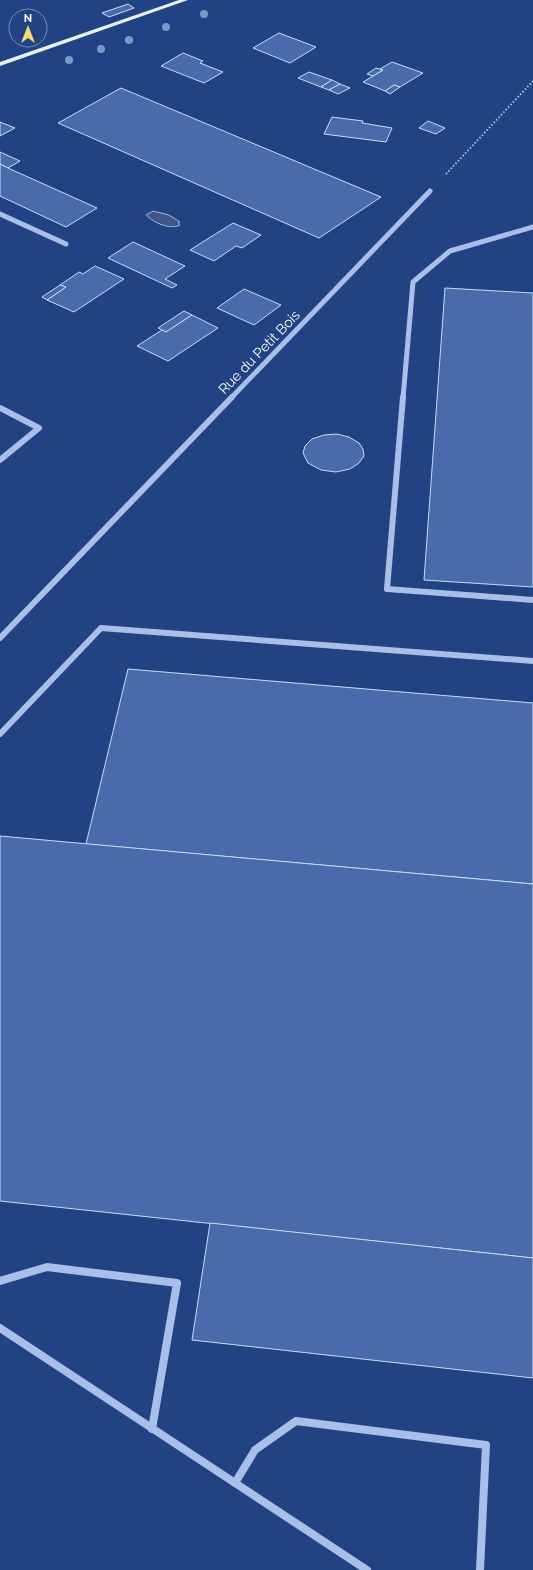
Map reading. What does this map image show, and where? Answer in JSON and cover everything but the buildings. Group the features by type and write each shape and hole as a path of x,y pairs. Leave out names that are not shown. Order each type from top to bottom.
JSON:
{"main road":[{"path":"0,64 185,0"}],"street":[{"name":"Rue du Petit Bois","path":"0,638 430,191"},
{"path":"0,214 66,244"},
{"path":"533,227 450,251 413,282 387,589 533,600"},
{"path":"0,408 39,428 0,460"},
{"path":"0,734 101,628 533,661"},
{"path":"0,1281 47,1267 177,1283 152,1429"},
{"path":"0,1328 367,1570"},
{"path":"235,1483 255,1450 296,1420 486,1445 480,1570"}],"path":[{"path":"430,191 533,81"}],"water":[{"path":"153,211 169,215 180,222 178,223 180,225 172,227 153,221 146,215"}]}
